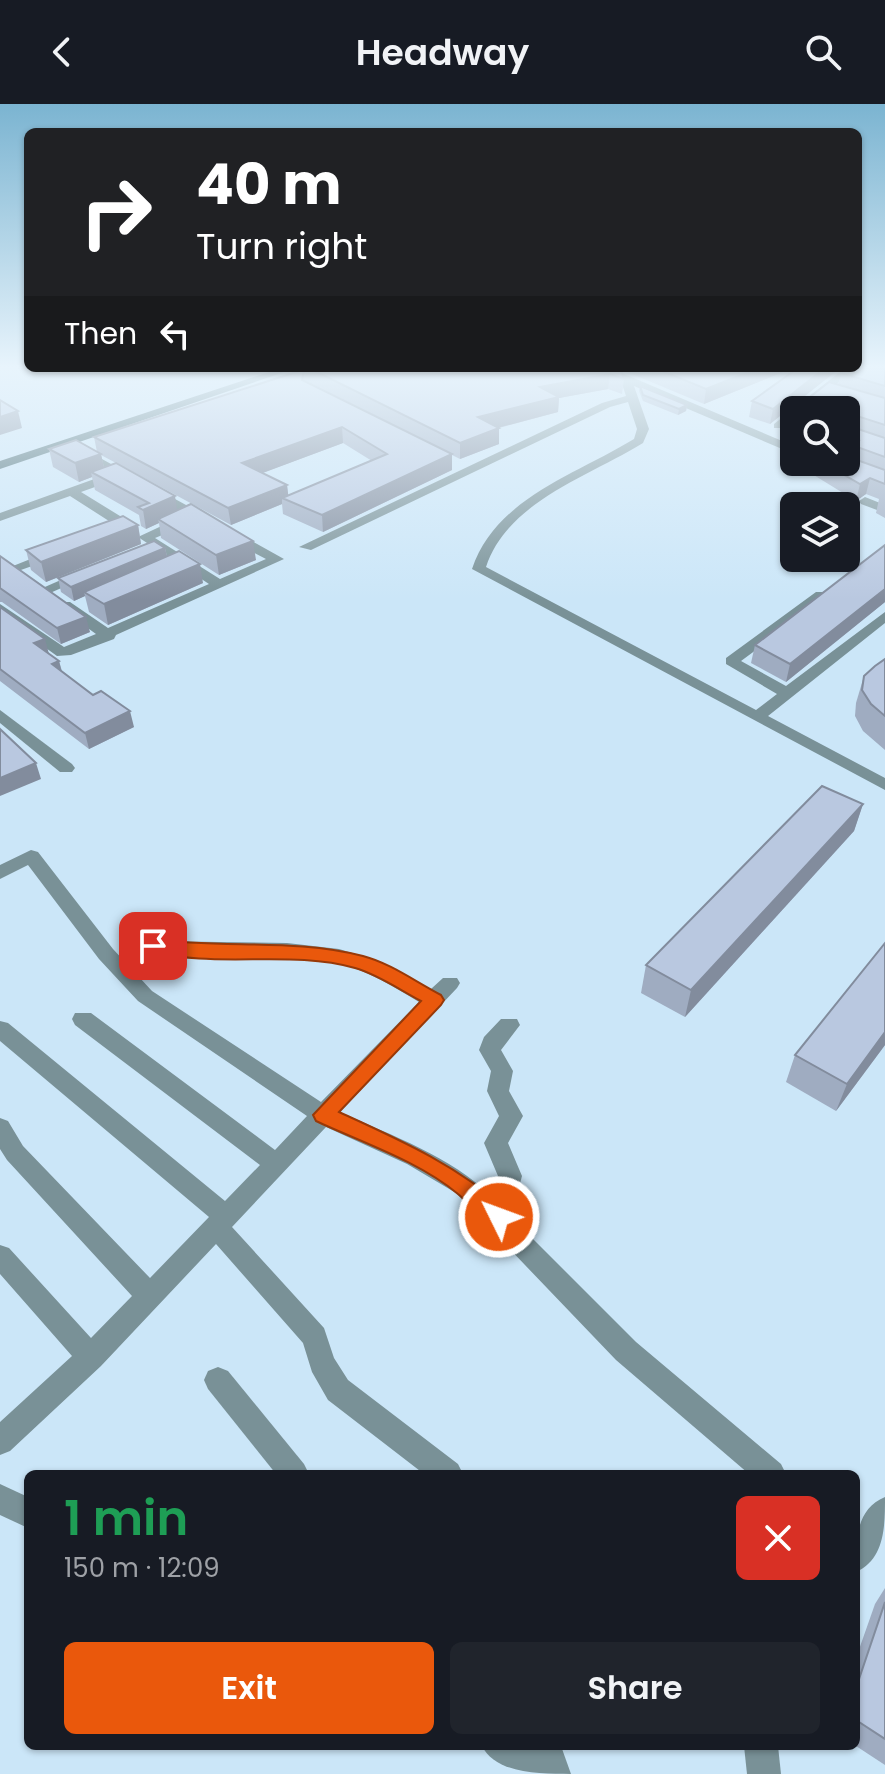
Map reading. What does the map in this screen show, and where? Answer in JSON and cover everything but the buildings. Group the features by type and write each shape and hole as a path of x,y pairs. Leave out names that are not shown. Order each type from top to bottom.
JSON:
{"main road":[{"path":"0,454 30,444"},
{"path":"0,465 64,444"}],"street":[{"path":"69,444 206,522"},
{"path":"306,547 523,444"},
{"path":"634,444 525,506 493,535 481,553 479,569 885,785"},
{"path":"455,464 468,470"},
{"path":"0,517 121,474"},
{"path":"70,491 128,527 177,565 219,585"},
{"path":"865,501 885,509"},
{"path":"149,545 192,514"},
{"path":"113,532 128,527"},
{"path":"0,608 57,651 74,650 277,559 220,529"},
{"path":"15,568 71,548"},
{"path":"0,558 45,590 78,607 109,636"},
{"path":"45,590 102,568"},
{"path":"787,693 731,661 835,586"},
{"path":"757,717 885,616"},
{"path":"0,715 66,768"},
{"path":"0,873 31,856 106,954 145,996 323,1115 428,1164 465,1186 499,1217 626,1351 766,1470"},
{"path":"0,1441 91,1357 442,991 361,962 318,954 186,951 153,946"},
{"path":"83,1019 276,1164"},
{"path":"499,1217 510,1176 496,1143 511,1116 498,1091 502,1071 490,1050 492,1043 509,1025"},
{"path":"0,1029 221,1221 315,1337 322,1363 338,1390 443,1470"},
{"path":"0,1128 15,1153 150,1296"},
{"path":"0,1256 91,1357"},
{"path":"218,1380 291,1470"},
{"path":"0,1499 24,1511"},
{"path":"860,1542 885,1512"},
{"path":"507,1750 553,1774"},
{"path":"545,1750 553,1774"},
{"path":"761,1750 764,1774"}],"route":[{"path":"153,946 186,951 318,954 361,962 434,1000 323,1115 415,1157 465,1186 499,1217"}]}
